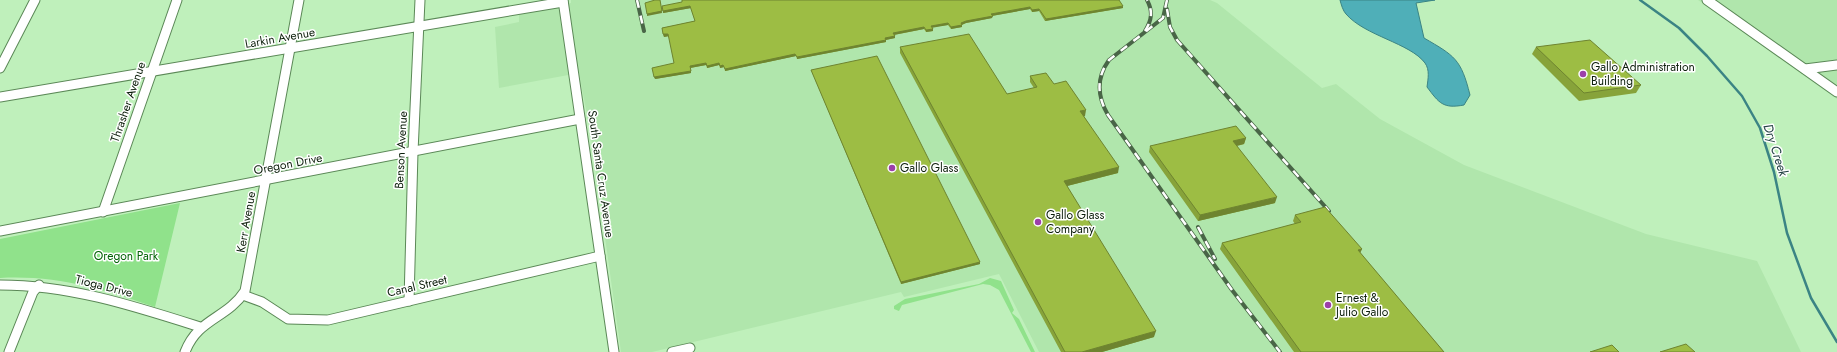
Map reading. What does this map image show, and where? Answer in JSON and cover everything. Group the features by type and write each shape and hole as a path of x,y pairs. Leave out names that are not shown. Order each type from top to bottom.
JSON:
{"street":[{"path":"0,68 35,0"},
{"name":"Thrasher Avenue","path":"103,212 177,0"},
{"name":"Kerr Avenue","path":"243,295 249,274 298,0"},
{"name":"Benson Avenue","path":"409,301 413,152 420,0"},
{"path":"1707,0 1837,92"},
{"name":"Larkin Avenue","path":"0,97 419,27 563,1"},
{"name":"South Santa Cruz Avenue","path":"563,1 614,352"},
{"path":"1805,70 1837,65"},
{"name":"Oregon Drive","path":"0,231 580,119"},
{"name":"Canal Street","path":"243,295 262,302 288,319 300,321 328,320 600,256"},
{"name":"Tioga Drive","path":"0,285 39,286 68,290 119,303 200,327"},
{"path":"9,352 33,292 39,286"},
{"path":"185,352 191,338 200,327 233,305 243,295"},
{"path":"672,352 690,348"}],"shaded area":[{"path":"571,0 1210,0 1217,3 1322,88 1336,84 1380,119 1464,165 1646,234 1757,261 1801,352 1039,352 999,274 904,297 901,292 652,352 621,352 590,130 579,73 499,88 495,27 519,22 519,14 571,3"},
{"path":"1698,0 1837,0 1837,99"}],"green space":[{"name":"Oregon Park","path":"180,203 155,307 98,289 60,281 0,278 0,239"},
{"path":"990,278 1001,281 1014,310 1012,313 1019,319 1035,352 1031,352 999,290 990,285 983,284 902,305 899,311 894,309 894,306 905,299 979,284"}],"water":[{"path":"1340,0 1435,0 1416,3 1424,38 1450,54 1460,66 1470,95 1464,105 1451,106 1442,104 1438,101 1427,87 1428,72 1425,63 1409,50 1354,22 1345,13"}],"building":[{"path":"660,0 662,11 647,14 645,3"},
{"path":"682,0 1119,0 1123,6 1046,19 1039,9 1032,10 1030,7 991,14 993,16 966,21 961,23 962,25 951,27 948,23 931,26 933,29 926,30 924,27 893,33 895,36 885,38 886,40 797,57 795,54 725,69 723,65 720,66 719,63 707,66 706,63 690,66 691,71 654,77 652,68 674,63 668,34 663,34 662,28 695,21 690,6 663,11 662,6 682,2"},
{"name":"Gallo Glass Company","path":"969,34 1007,94 1037,87 1030,76 1046,73 1054,84 1066,81 1086,110 1080,111 1119,167 1064,181 1156,331 1082,352 1065,352 900,47"},
{"name":"Gallo Administration Building","path":"1590,40 1641,85 1584,93 1536,47"},
{"name":"Gallo Glass","path":"877,56 980,262 901,282 811,70"},
{"path":"1236,126 1246,138 1233,141 1277,197 1200,215 1150,146"},
{"name":"Ernest & Julio Gallo","path":"1325,207 1362,249 1358,250 1444,352 1301,352 1222,243 1301,222 1295,215"},
{"path":"1686,344 1695,352 1660,352"},
{"path":"1612,345 1619,352 1590,352"}],"waterway":[{"name":"Dry Creek","path":"1640,0 1679,28 1707,56 1742,96 1760,128 1774,172 1787,233 1811,298 1837,342"}],"railway":[{"path":"637,0 644,31"},
{"path":"1145,31 1151,16 1147,0"},
{"path":"1167,0 1163,18 1109,60 1100,80 1100,94 1104,108 1232,290 1280,352"},
{"path":"1167,9 1170,27 1177,40 1329,211"},
{"path":"1198,227 1215,259"}],"place":[{"name":"Gallo Administration Building","path":"1583,74"},
{"name":"Gallo Glass","path":"892,168"},
{"name":"Gallo Glass Company","path":"1038,222"},
{"name":"Ernest & Julio Gallo","path":"1328,305"}]}
